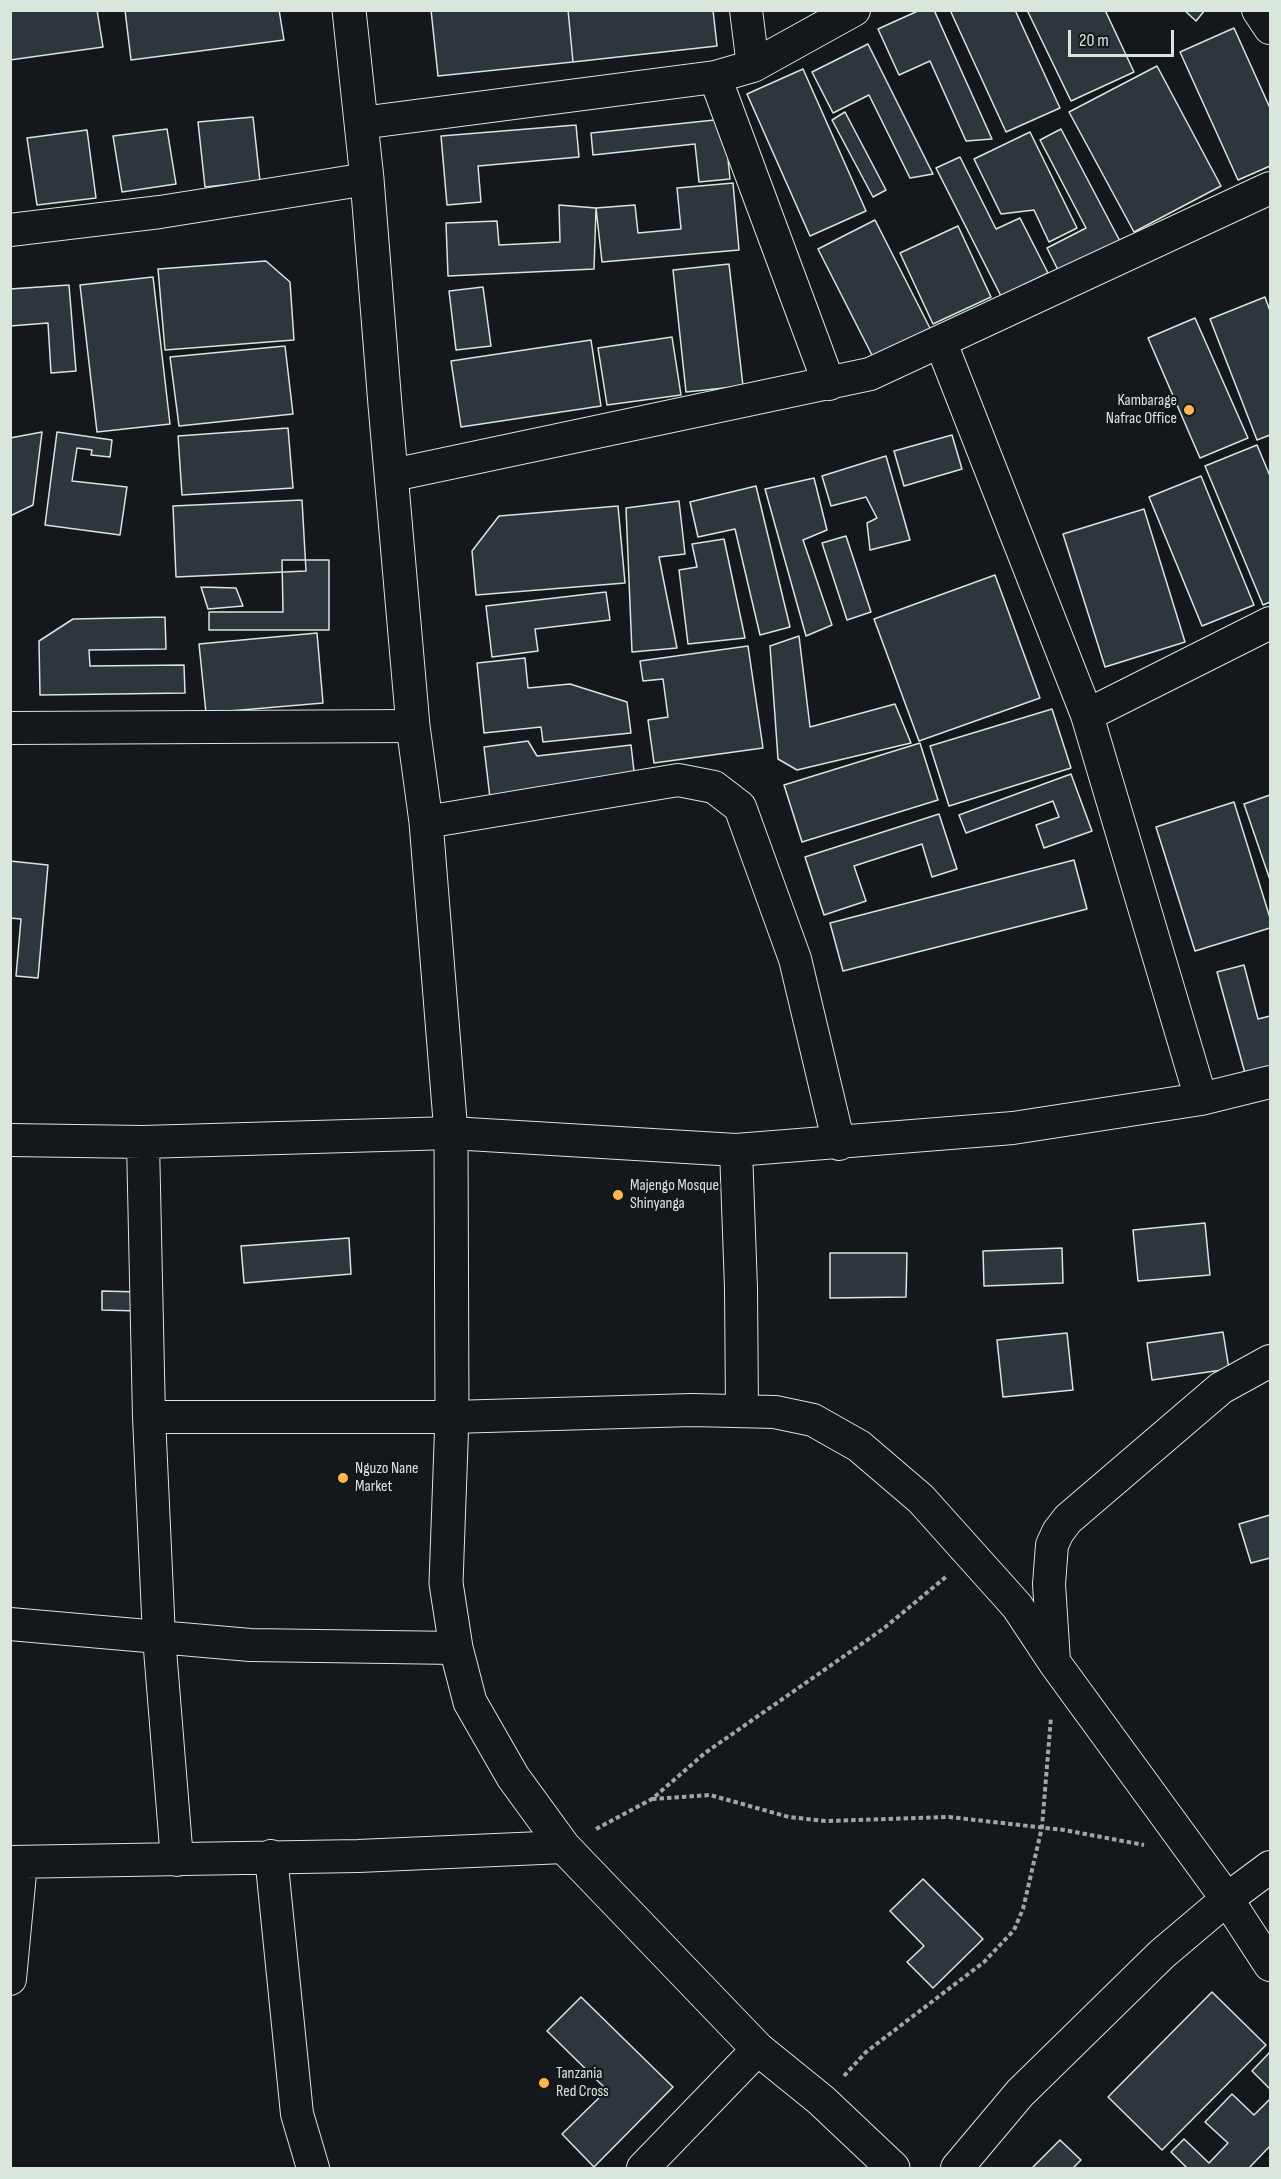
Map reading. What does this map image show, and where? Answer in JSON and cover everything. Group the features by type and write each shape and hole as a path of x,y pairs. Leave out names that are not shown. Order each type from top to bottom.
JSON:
{"street":[{"path":"349,10 367,179 413,726 426,822 451,1133 452,1417 446,1583 456,1648 470,1702 513,1777 564,1847 758,2049 821,2100 893,2169"},
{"path":"746,10 753,66"},
{"path":"361,123 715,77 753,66 854,10"},
{"path":"1258,10 1270,28"},
{"path":"715,77 829,384"},
{"path":"10,230 160,212 367,179"},
{"path":"393,475 870,374 941,343 1270,188"},
{"path":"941,343 1087,715 1201,1099"},
{"path":"1087,715 1270,623"},
{"path":"10,728 413,726"},
{"path":"426,822 678,780 714,787 740,807 795,959 839,1144"},
{"path":"10,1140 143,1142 451,1133 736,1150 839,1144 1013,1128 1201,1099 1270,1082"},
{"path":"143,1142 149,1417 159,1637 177,1860"},
{"path":"736,1150 741,1288 742,1411"},
{"path":"1054,1662 1049,1584 1052,1545 1058,1532 1068,1520 1221,1388 1270,1361"},
{"path":"149,1417 452,1417 681,1410 775,1412 813,1420 859,1446 921,1499 1017,1606 1054,1662 1196,1855 1270,1965"},
{"path":"10,1624 250,1645 456,1648"},
{"path":"10,1979 16,1863 358,1856 564,1847"},
{"path":"271,1856 297,2114 313,2169"},
{"path":"957,2169 1020,2093 1162,1954 1227,1899 1270,1867"},
{"path":"643,2169 758,2049"}],"path":[{"path":"564,1847 652,1798 705,1753 884,1629 972,1554"},
{"path":"821,2100 866,2052 984,1962 1014,1930 1023,1909 1042,1827 1054,1662"},
{"path":"652,1798 710,1795 789,1817 825,1821 949,1817 1042,1827 1196,1855"}],"building":[{"path":"97,10 103,47 10,60 10,11"},
{"path":"125,10 279,10 284,40 131,60"},
{"path":"431,10 568,10 573,62 438,76"},
{"path":"568,10 713,10 717,46 573,62"},
{"path":"920,10 934,10 992,139 966,141 930,61 899,75 878,29"},
{"path":"950,10 1015,10 1060,108 1006,132"},
{"path":"1027,10 1105,10 1134,72 1071,101"},
{"path":"1184,10 1205,10 1196,21"},
{"path":"1234,28 1270,108 1270,166 1238,180 1180,52"},
{"path":"868,44 933,174 910,178 869,95 833,113 812,72"},
{"path":"1157,66 1221,186 1134,232 1069,112"},
{"path":"803,69 866,211 810,236 747,94"},
{"path":"845,112 886,190 873,197 832,120"},
{"path":"253,117 260,181 205,187 198,122"},
{"path":"724,119 730,179 699,182 695,144 593,155 591,133"},
{"path":"576,125 579,157 478,166 481,202 447,205 441,136"},
{"path":"167,129 176,184 122,192 113,136"},
{"path":"1061,129 1122,245 1061,276 1047,248 1086,228 1040,140"},
{"path":"87,130 96,198 37,205 27,138"},
{"path":"1030,132 1077,228 1049,242 1034,210 1001,214 974,159"},
{"path":"960,157 996,229 1020,218 1048,273 1001,296 936,168"},
{"path":"733,183 739,250 602,262 596,208 635,205 638,233 681,229 677,188"},
{"path":"559,205 596,208 594,269 448,276 446,223 497,221 499,245 560,242"},
{"path":"875,220 934,336 877,365 818,249"},
{"path":"958,226 991,297 933,324 900,253"},
{"path":"266,261 290,282 294,340 165,350 158,269"},
{"path":"729,264 743,386 686,392 673,270"},
{"path":"153,277 170,424 97,432 80,285"},
{"path":"69,285 76,371 51,373 48,323 10,326 10,289"},
{"path":"483,287 491,346 456,350 449,291"},
{"path":"1265,297 1270,311 1270,435 1257,440 1210,319"},
{"path":"1195,318 1248,438 1200,458 1148,338"},
{"path":"672,337 681,395 607,405 598,348"},
{"path":"591,340 601,406 461,427 451,361"},
{"path":"285,346 293,414 179,426 170,357"},
{"path":"288,428 293,488 182,495 178,436"},
{"path":"42,432 33,505 10,516 10,438"},
{"path":"57,432 112,440 110,457 91,455 92,450 77,448 72,481 127,487 120,535 45,525"},
{"path":"952,435 962,469 904,486 894,451"},
{"path":"1257,445 1270,476 1270,602 1263,605 1205,466"},
{"path":"886,456 910,540 870,550 867,523 877,518 866,497 831,506 822,476"},
{"path":"1201,476 1254,605 1202,626 1149,497"},
{"path":"814,478 827,530 803,540 832,625 806,636 765,489"},
{"path":"756,486 790,627 760,635 735,529 698,537 690,502"},
{"path":"302,500 306,571 176,577 173,506"},
{"path":"679,501 685,554 659,557 677,648 632,652 626,508"},
{"path":"618,506 625,583 476,595 472,551 499,516"},
{"path":"1144,509 1185,642 1105,667 1063,534"},
{"path":"846,536 871,612 847,620 822,543"},
{"path":"724,539 745,638 688,644 679,570 697,567 692,544"},
{"path":"282,560 329,560 329,630 209,630 209,612 283,612"},
{"path":"995,575 1040,698 919,741 874,619"},
{"path":"201,587 236,588 243,606 208,609"},
{"path":"606,592 610,620 535,629 538,651 492,657 486,606"},
{"path":"165,617 166,649 89,650 90,666 184,665 185,693 40,695 39,641 73,619"},
{"path":"317,633 323,703 206,713 199,644"},
{"path":"799,636 810,727 895,704 911,743 797,770 778,759 770,646"},
{"path":"748,646 763,748 654,763 648,720 668,717 663,679 643,681 640,661"},
{"path":"525,658 528,688 570,684 627,702 631,733 543,742 541,727 484,733 477,663"},
{"path":"1052,709 1071,768 949,806 930,746"},
{"path":"528,741 537,756 631,745 635,780 490,798 484,747"},
{"path":"920,743 938,800 802,842 784,785"},
{"path":"1071,774 1092,831 1044,848 1036,825 1059,817 1053,801 966,833 959,815"},
{"path":"1270,795 1270,880 1244,804"},
{"path":"1234,802 1270,918 1270,928 1195,951 1156,827"},
{"path":"939,814 957,869 932,877 922,844 854,866 866,901 824,915 805,857"},
{"path":"1074,860 1087,909 843,971 830,923"},
{"path":"10,861 48,865 38,978 16,976 21,919 10,918"},
{"path":"1244,965 1258,1019 1270,1016 1270,1078 1248,1084 1217,972"},
{"path":"1205,1223 1210,1275 1138,1281 1133,1230"},
{"path":"349,1238 351,1274 244,1283 241,1246"},
{"path":"1062,1248 1063,1283 984,1286 983,1251"},
{"path":"830,1253 907,1253 906,1297 830,1298"},
{"path":"102,1291 139,1292 139,1311 102,1310"},
{"path":"1223,1332 1229,1369 1152,1380 1147,1343"},
{"path":"1067,1333 1073,1390 1003,1397 997,1340"},
{"path":"1270,1515 1270,1558 1251,1563 1239,1524"},
{"path":"923,1879 983,1939 933,1988 907,1962 924,1946 890,1911"},
{"path":"1212,1992 1266,2045 1162,2150 1108,2097"},
{"path":"581,1997 673,2087 594,2167 562,2134 607,2090 547,2031"},
{"path":"1270,2052 1270,2089 1252,2071"},
{"path":"1232,2094 1254,2115 1270,2099 1270,2146 1249,2168 1187,2168 1171,2152 1184,2139 1209,2163 1228,2143 1205,2122"},
{"path":"1060,2140 1081,2160 1073,2168 1032,2168"}],"place":[{"name":"Kambarage Nafrac Office","path":"1189,410"},
{"name":"Majengo Mosque Shinyanga","path":"618,1195"},
{"name":"Nguzo Nane Market","path":"343,1478"},
{"name":"Tanzania Red Cross","path":"544,2083"}]}
